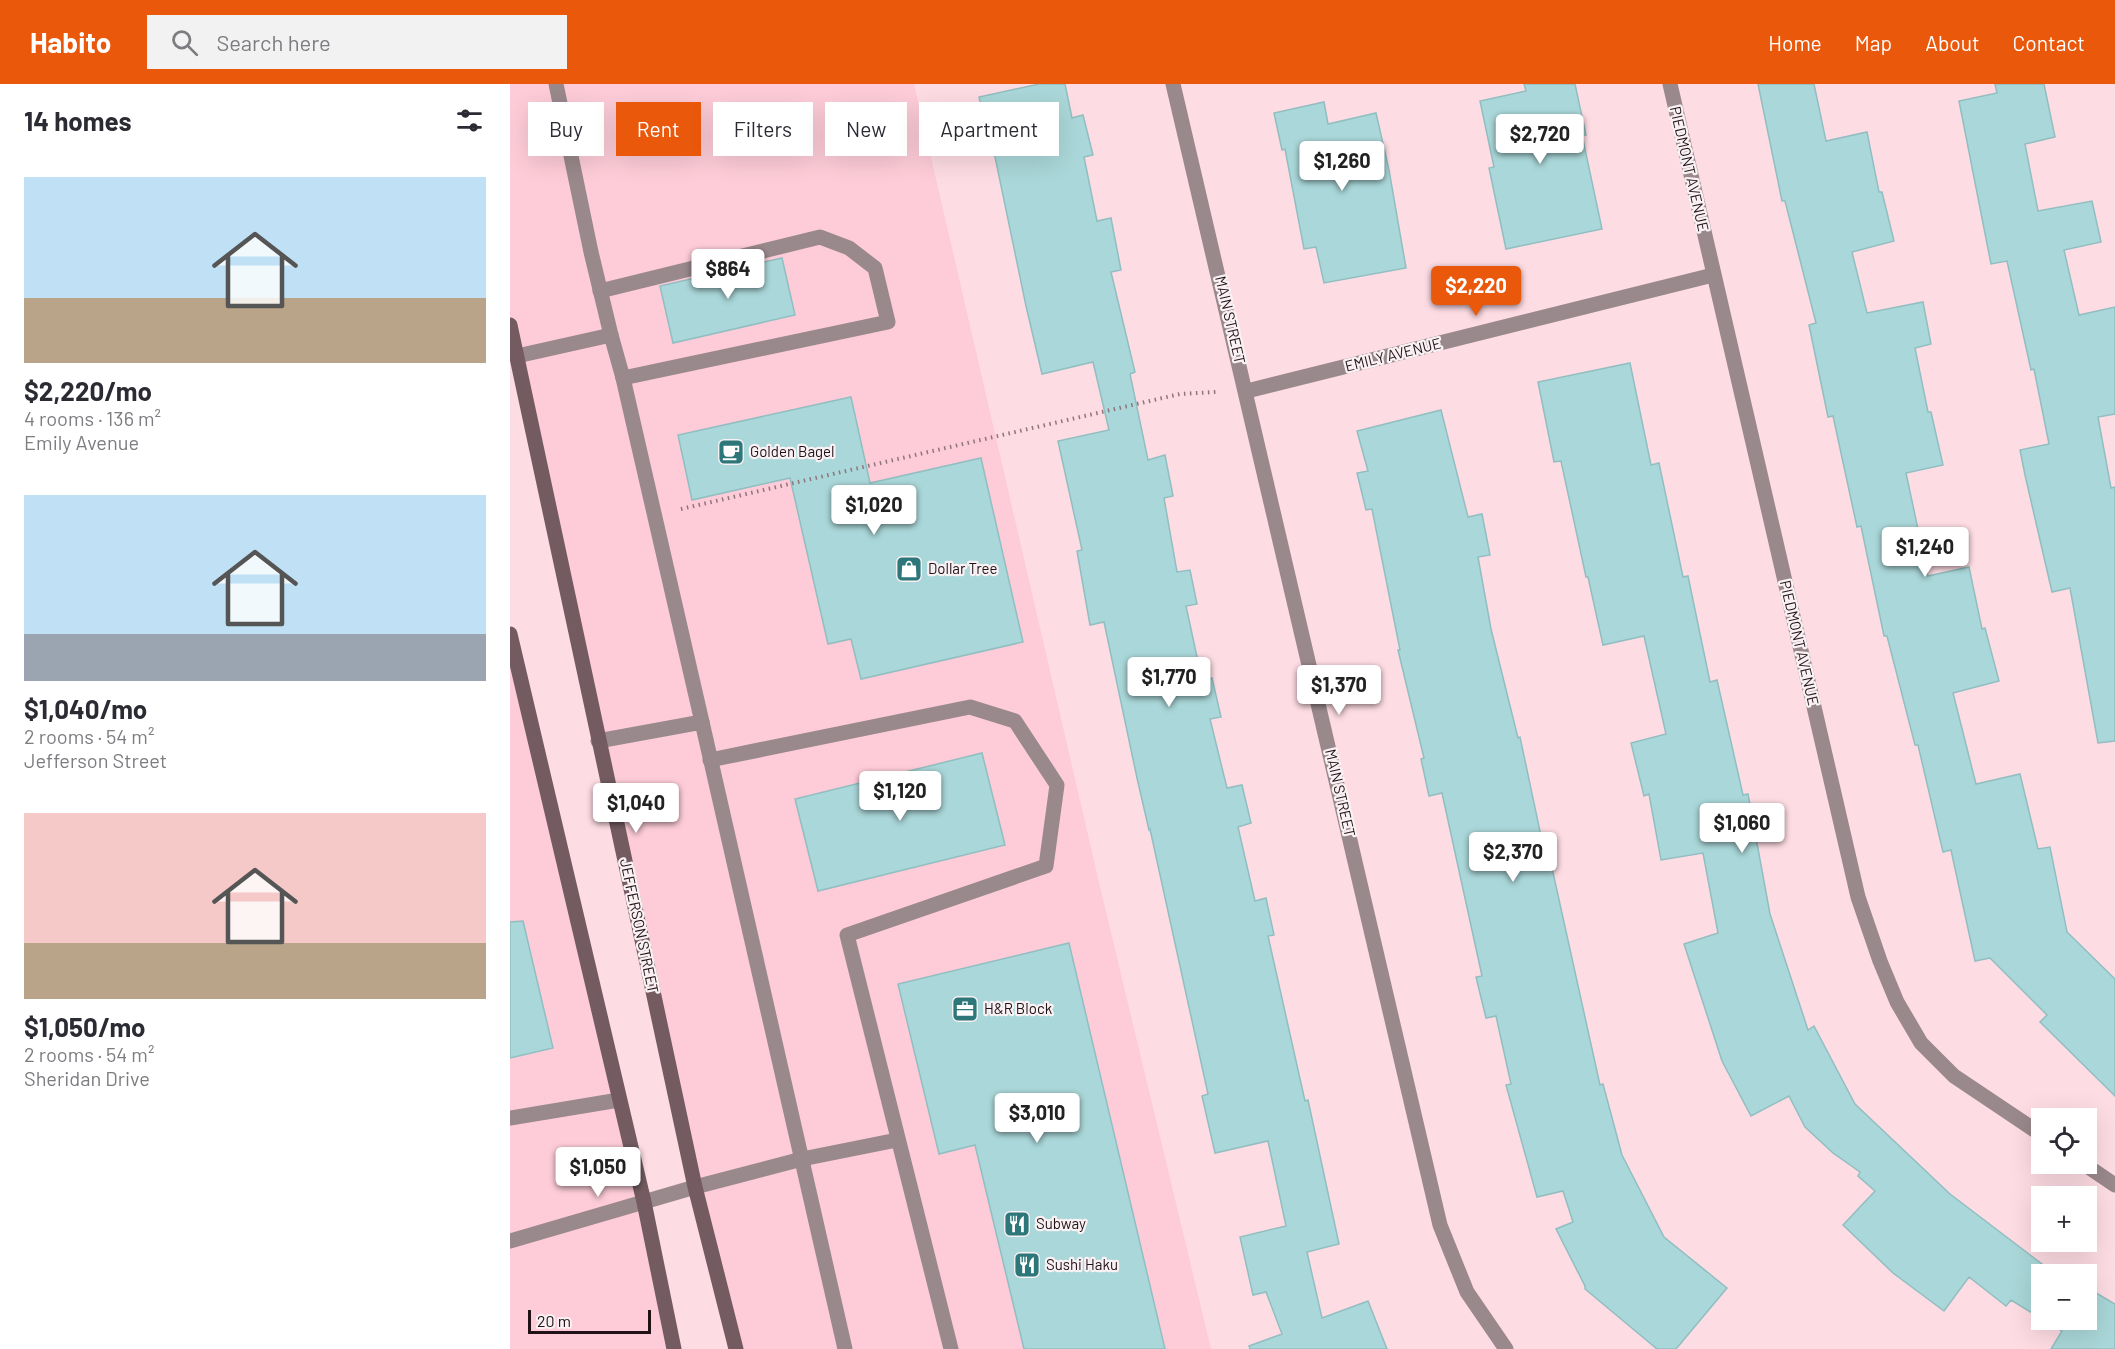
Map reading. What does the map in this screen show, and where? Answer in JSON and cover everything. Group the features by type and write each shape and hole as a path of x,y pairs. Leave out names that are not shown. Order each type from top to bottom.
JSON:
{"main road":[{"name":"JEFFERSON STREET","path":"510,325 695,1187 735,1349"},
{"path":"510,634 644,1202 674,1349"}],"street":[{"path":"556,84 600,291 623,378 845,1349"},
{"name":"MAIN STREET","path":"1173,84 1440,1225 1467,1292 1506,1349"},
{"name":"PIEDMONT AVENUE","path":"1670,84 1858,897 1880,961 1897,1002 1921,1043 1954,1076 2031,1128"},
{"path":"600,291 820,237 849,248 875,268 888,322 623,378"},
{"name":"EMILY AVENUE","path":"1246,391 1713,275"},
{"path":"517,356 611,335"},
{"path":"710,760 970,707 1015,721 1057,786 1046,866 847,935 951,1349"},
{"path":"598,741 702,722"},
{"path":"510,1118 620,1100"},
{"path":"510,1241 695,1187 802,1159 897,1140"},
{"path":"2097,1173 2115,1185"}],"path":[{"path":"654,515 1180,394 1246,391"}],"shaded area":[{"path":"510,84 914,84 919,106 919,156 931,156 1101,891 1211,1349 736,1349 510,326"},
{"path":"510,634 674,1349 510,1349"}],"building":[{"path":"1039,84 1065,84 1072,118 1083,115 1093,155 1084,157 1097,221 1111,218 1121,270 1111,272 1135,372 1130,374 1148,460 1165,455 1173,496 1164,498 1177,572 1190,570 1197,604 1186,606 1202,680 1212,678 1221,717 1210,719 1227,788 1242,785 1251,823 1238,827 1255,901 1266,898 1274,935 1268,936 1305,1101 1308,1100 1339,1244 1307,1252 1322,1318 1368,1301 1387,1349 1250,1349 1249,1346 1282,1334 1266,1292 1253,1295 1240,1237 1286,1226 1268,1141 1215,1153 1202,1096 1208,1094 1104,622 1090,625 1077,551 1082,550 1058,441 1109,430 1093,362 1042,374 995,156 1059,156 1059,102 980,102 979,97"},
{"path":"1524,84 1575,84 1586,135 1582,135 1602,229 1506,249 1489,168 1494,167 1480,101 1526,91"},
{"path":"1758,84 1814,84 1826,141 1867,132 1879,192 1882,192 1894,241 1852,252 1867,313 1923,302 1931,344 1915,348 1928,412 1931,412 1943,465 1906,473 1928,576 1969,567 1982,629 1985,628 1999,681 1953,693 1976,784 2020,774 2038,849 2050,847 2067,932 2115,979 2115,1096 2040,1022 2047,1015 1990,958 1975,961 1951,850 1943,852 1918,745 1915,745 1887,636 1884,636 1861,526 1857,527 1833,416 1828,417 1809,325 1816,323 1785,201 1782,201"},
{"path":"1995,84 2044,84 2055,137 2025,144 2038,211 2092,201 2101,242 2064,250 2079,315 2115,307 2115,414 2098,417 2111,488 2115,487 2115,741 2098,743 2070,588 2052,592 2020,450 2049,444 2034,369 2031,370 2007,261 1991,264 1959,101 1997,93"},
{"path":"1324,102 1328,124 1376,113 1389,170 1406,268 1324,283 1316,247 1304,249 1285,149 1282,150 1274,113"},
{"path":"782,258 795,315 673,343 660,286"},
{"path":"1630,363 1651,465 1659,463 1683,577 1688,576 1710,682 1717,680 1743,795 1748,794 1770,914 1808,1030 1814,1026 1855,1104 1950,1194 2042,1264 2031,1264 2031,1312 2011,1300 2006,1306 1969,1277 1944,1311 1893,1273 1843,1225 1875,1191 1858,1176 1860,1172 1833,1153 1805,1127 1789,1096 1751,1116 1722,1061 1684,944 1718,933 1703,853 1661,860 1649,794 1644,796 1631,743 1666,734 1644,636 1603,645 1561,461 1554,462 1538,382"},
{"name":"Dollar Tree","path":"851,397 870,483 981,458 1023,642 861,679 851,639 828,644 790,478 692,500 678,435"},
{"path":"1441,410 1468,517 1482,514 1490,555 1478,557 1491,629 1518,738 1520,737 1548,869 1552,868 1600,1085 1603,1084 1622,1155 1664,1237 1727,1288 1676,1349 1657,1349 1585,1289 1556,1229 1573,1222 1563,1191 1537,1197 1506,1085 1511,1084 1496,1016 1486,1018 1476,977 1482,976 1442,793 1429,796 1421,759 1424,758 1398,650 1400,650 1372,509 1366,510 1357,473 1368,471 1357,431"},
{"path":"982,753 1005,845 818,891 795,799"},
{"path":"523,921 553,1048 510,1058 510,922"},
{"path":"1069,943 1165,1349 1024,1349 975,1145 939,1154 898,984"},
{"path":"2097,1293 2115,1304 2115,1349 2051,1349 2062,1331 2060,1330 2097,1330"}],"place":[{"name":"Golden Bagel","path":"731,452"},
{"name":"Dollar Tree","path":"909,569"},
{"name":"H&R Block","path":"965,1009"},
{"name":"Subway","path":"1017,1224"},
{"name":"Sushi Haku","path":"1027,1265"}]}
